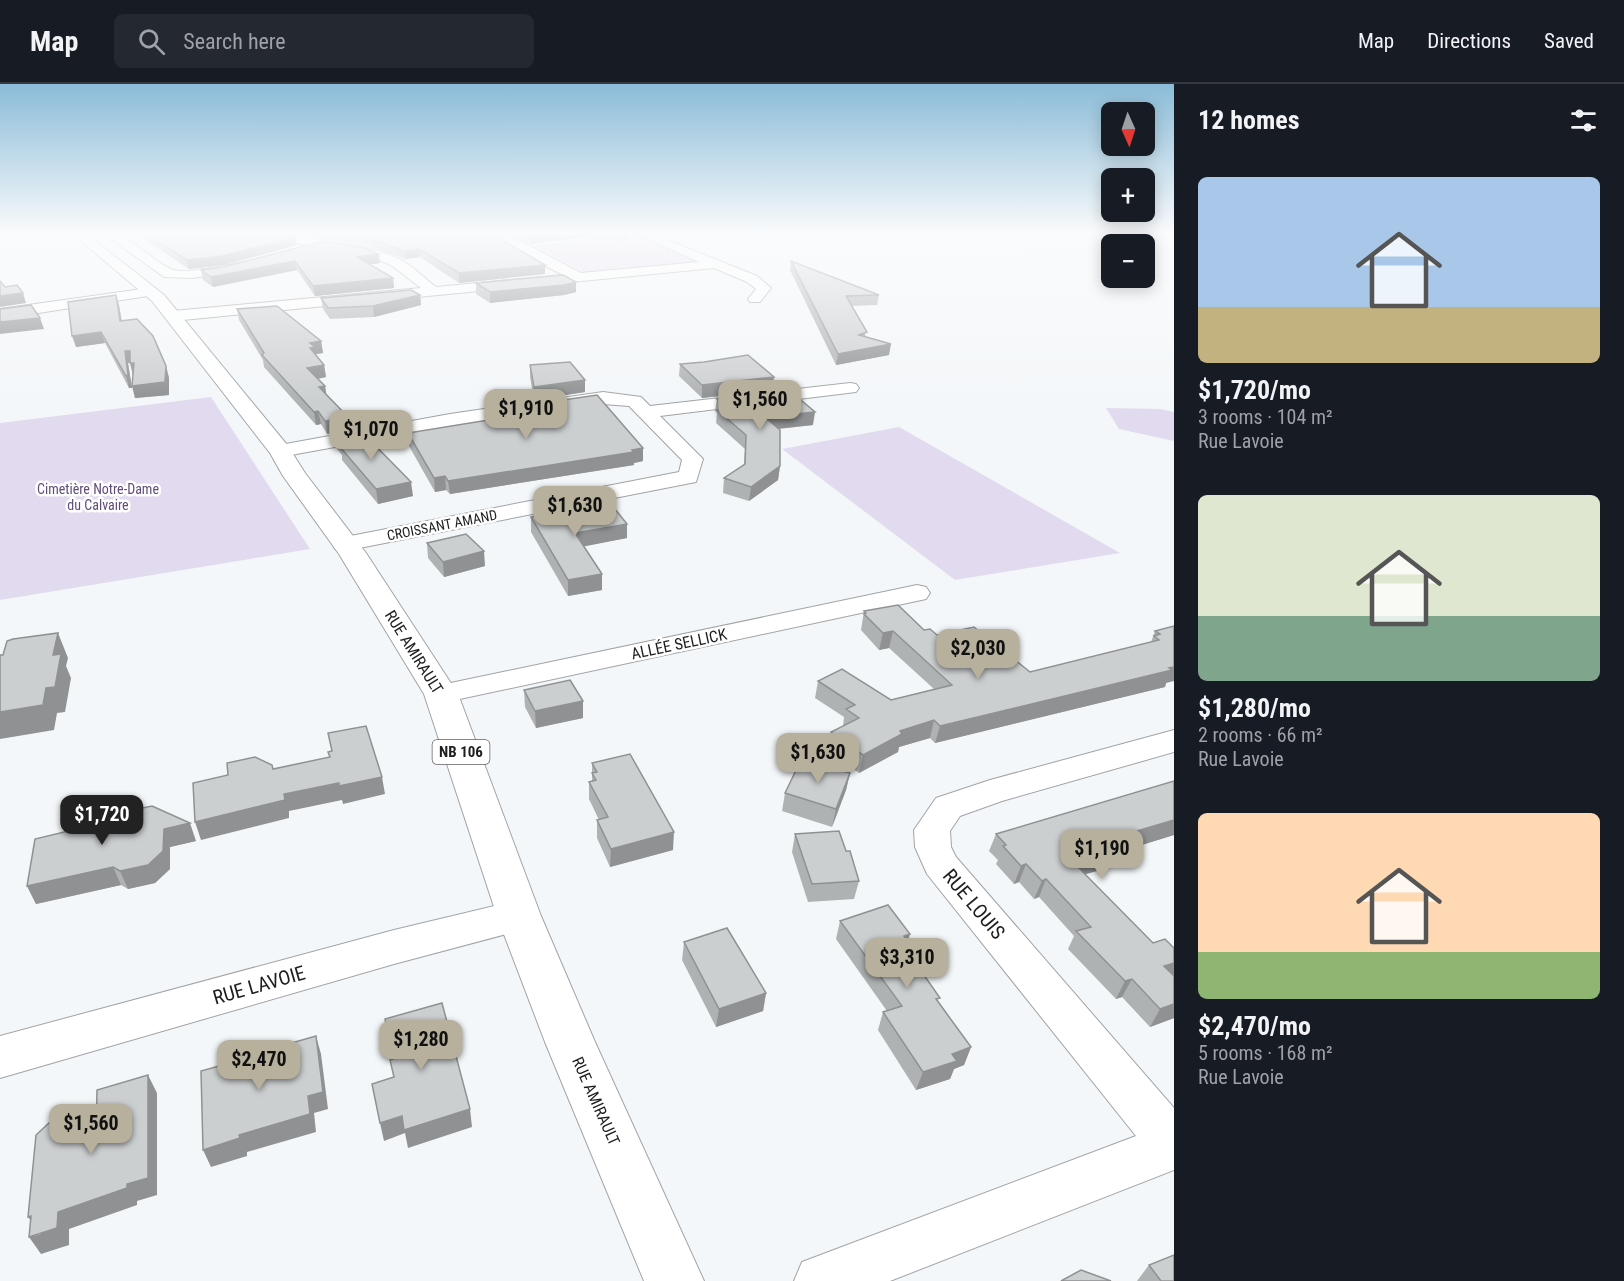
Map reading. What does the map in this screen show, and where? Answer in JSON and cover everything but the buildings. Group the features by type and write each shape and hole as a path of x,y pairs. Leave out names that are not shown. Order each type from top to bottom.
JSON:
{"main road":[{"name":"RUE AMIRAULT","path":"146,291 161,304 280,451 295,476 344,544 441,694 519,916 570,1042 674,1281"}],"street":[{"path":"0,314 433,291"},
{"path":"755,300 762,291"},
{"path":"646,412 850,388"},
{"name":"CROISSANT AMAND","path":"280,451 450,420 603,398 634,401 693,459 688,477 344,544"},
{"name":"ALLÉE SELLICK","path":"441,694 917,593"},
{"name":"RUE LOUIS","path":"821,1281 1174,1146 940,864 933,847 932,830 948,807 990,792 1174,741"},
{"name":"RUE LAVOIE","path":"0,1057 394,947 519,916"}],"green space":[{"name":"Cimetière Notre-Dame du Calvaire","path":"211,397 310,549 0,600 0,423"},
{"path":"1106,408 1160,409 1174,412 1174,441 1119,429"},
{"path":"899,427 1120,553 955,580 782,449"}]}
